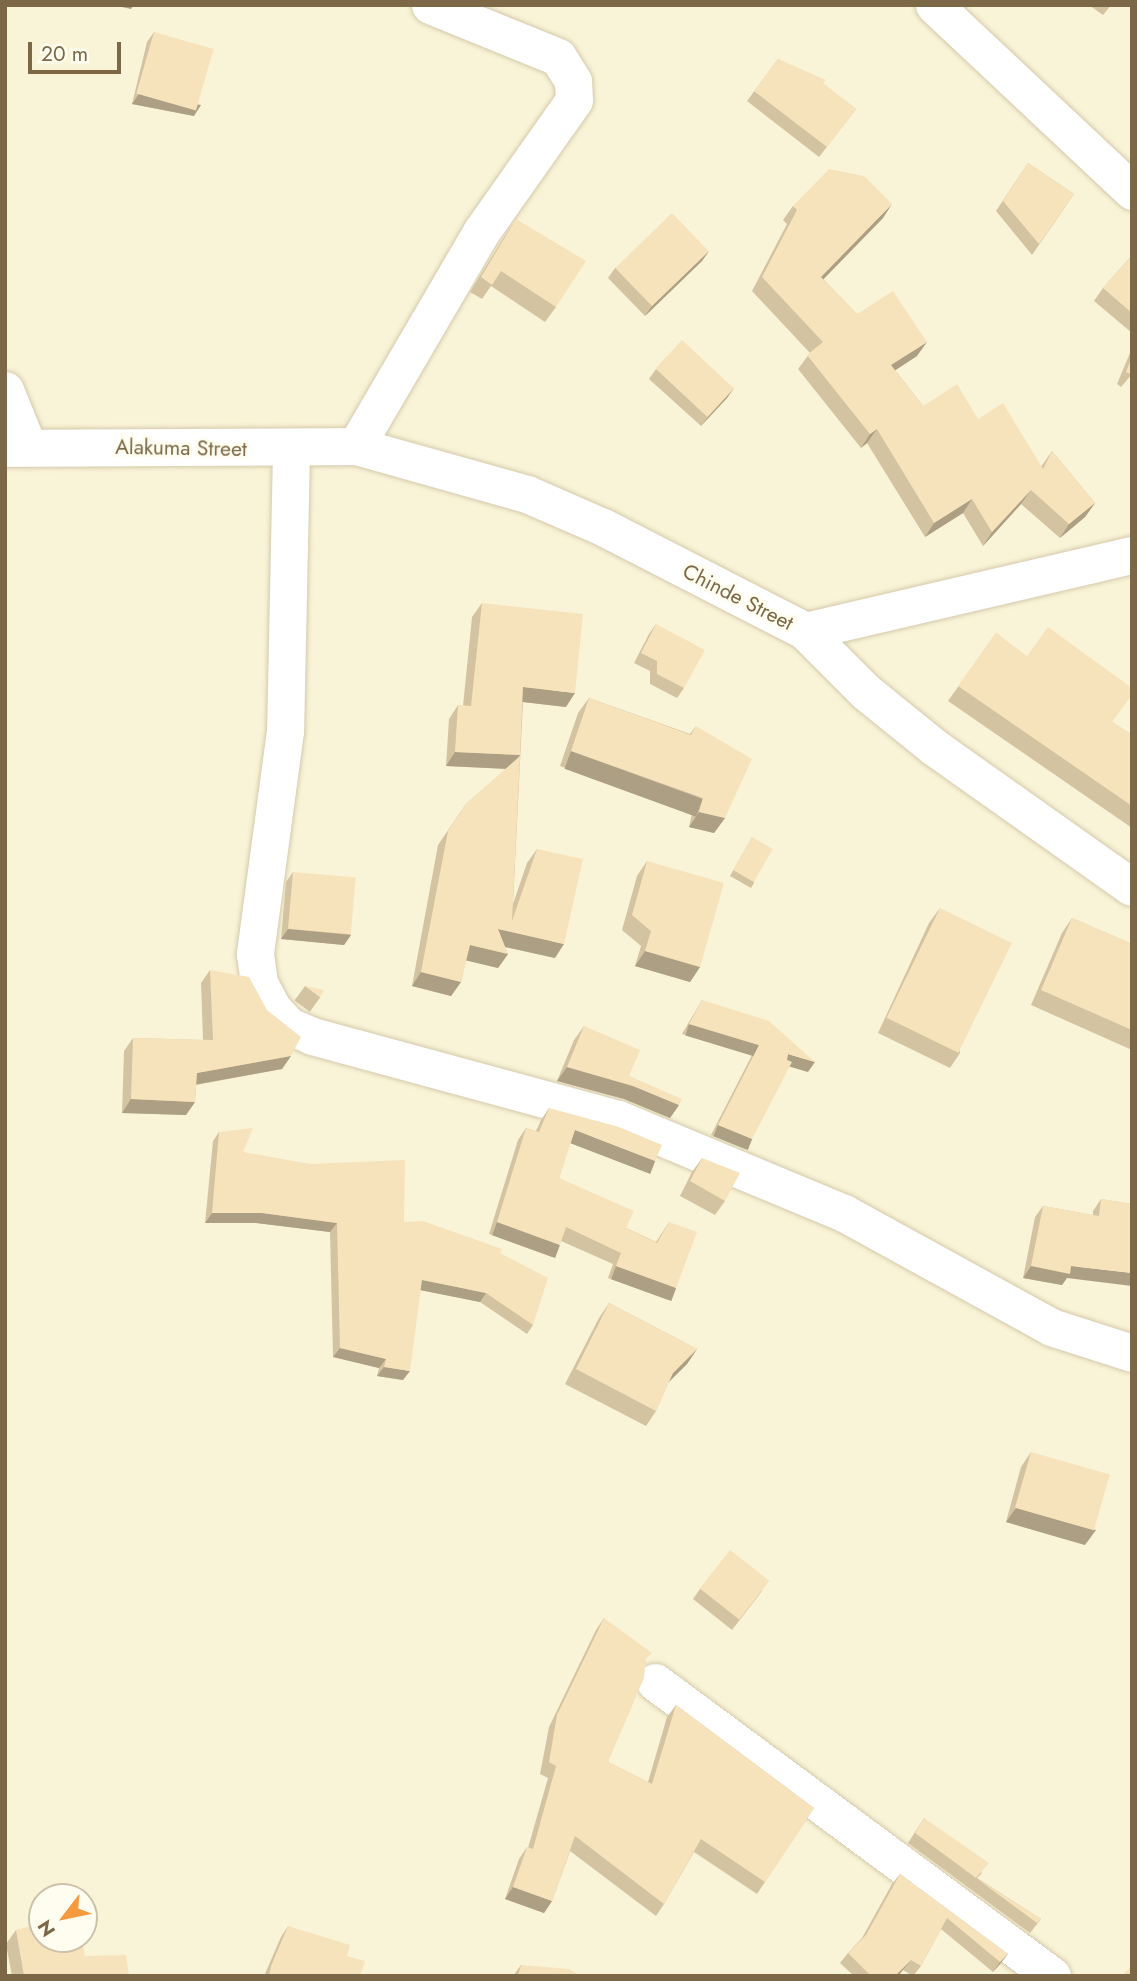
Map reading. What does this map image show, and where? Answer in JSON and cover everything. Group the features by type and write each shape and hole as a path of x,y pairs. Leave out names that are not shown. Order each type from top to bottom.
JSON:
{"street":[{"path":"356,446 481,232 574,100 573,80 558,57 430,5"},
{"path":"934,5 1132,191"},
{"path":"5,390 17,447"},
{"name":"Alakuma Street","path":"17,447 291,450 356,446"},
{"name":"Chinde Street","path":"356,446 527,494 603,527 805,631 1132,555"},
{"path":"291,450 285,731 256,954 259,983 273,1009 289,1026 312,1036 618,1119 844,1213 1051,1327 1132,1353"},
{"path":"805,631 866,692 934,747 1132,887"},
{"path":"655,1682 1052,1976"}],"shaded area":[{"path":"5,5 1132,5 1132,1976 5,1976"}],"building":[{"path":"154,32 214,49 196,111 136,94"},
{"path":"778,59 826,80 823,83 856,109 827,147 754,91"},
{"path":"1028,163 1074,194 1039,244 1003,201"},
{"path":"829,169 864,176 892,204 821,277 857,314 893,291 927,342 891,365 923,406 957,384 978,419 1003,403 1043,469 1052,451 1095,503 1069,524 1031,490 992,532 972,499 934,523 877,429 870,434 807,355 823,342 762,277 797,210 793,206"},
{"path":"672,213 709,251 652,306 615,268"},
{"path":"516,219 586,261 556,307 501,271 492,285 481,277"},
{"path":"1132,255 1132,313 1103,288"},
{"path":"682,340 734,388 707,417 655,369"},
{"path":"1132,357 1132,372 1130,374 1126,372"},
{"path":"482,603 583,614 575,693 523,687 520,755 455,752 458,705 471,706"},
{"path":"656,624 705,650 684,688 657,674 657,661 641,653"},
{"path":"1048,627 1132,688 1132,695 1112,722 1132,735 1132,806 958,686 996,633 1027,656"},
{"path":"589,698 691,735 696,726 752,759 725,818 699,812 703,798 571,751"},
{"path":"520,756 512,921 537,849 583,859 564,944 498,929 508,954 470,945 461,982 421,972 448,831 466,804"},
{"path":"752,837 773,849 754,882 733,870"},
{"path":"647,861 724,883 700,967 645,951 651,931 632,915"},
{"path":"293,872 356,877 351,934 288,929"},
{"path":"940,908 1012,943 958,1053 887,1018"},
{"path":"1072,918 1132,944 1132,1030 1041,990"},
{"path":"210,970 249,977 267,1010 301,1037 291,1056 197,1073 195,1102 131,1099 133,1038 213,1040"},
{"path":"305,986 324,990 320,997"},
{"path":"702,1000 769,1021 815,1062 788,1054 787,1060 792,1062 752,1139 718,1125 759,1045 689,1024"},
{"path":"584,1026 640,1050 629,1076 682,1099 679,1105 633,1086 567,1067"},
{"path":"549,1108 619,1127 662,1145 655,1161 575,1130 559,1178 634,1211 626,1228 657,1243 669,1222 697,1232 676,1288 616,1266 621,1253 566,1227 560,1245 497,1222 526,1128 539,1132"},
{"path":"253,1128 243,1152 311,1164 405,1160 404,1222 423,1221 502,1249 500,1253 548,1278 533,1325 486,1293 422,1280 410,1371 384,1367 386,1359 340,1348 337,1223 262,1213 212,1213 219,1132"},
{"path":"702,1158 740,1173 725,1201 690,1181"},
{"path":"1101,1199 1132,1204 1132,1273 1071,1266 1070,1274 1031,1266 1043,1206 1099,1216"},
{"path":"609,1303 697,1349 673,1373 656,1411 576,1369"},
{"path":"1031,1452 1110,1475 1094,1530 1015,1508"},
{"path":"730,1550 769,1581 739,1619 700,1589"},
{"path":"604,1618 652,1653 646,1658 644,1678 608,1762 652,1784 676,1705 814,1808 765,1882 701,1839 664,1904 575,1836 552,1901 513,1887 527,1847 533,1849 556,1766 549,1762 557,1715"},
{"path":"924,1818 989,1863 976,1878 915,1833"},
{"path":"900,1874 1008,1954 1000,1962 947,1918 921,1966 911,1960 895,1976 871,1976 848,1953 866,1935"},
{"path":"976,1878 1041,1919 1037,1923"},
{"path":"288,1926 350,1945 347,1956 365,1961 360,1976 269,1976"},
{"path":"28,1927 28,1953 126,1955 129,1976 24,1976 16,1930"},
{"path":"521,1965 569,1969 581,1976 518,1976"},
{"path":"1132,1966 1132,1976 1121,1976"}]}
